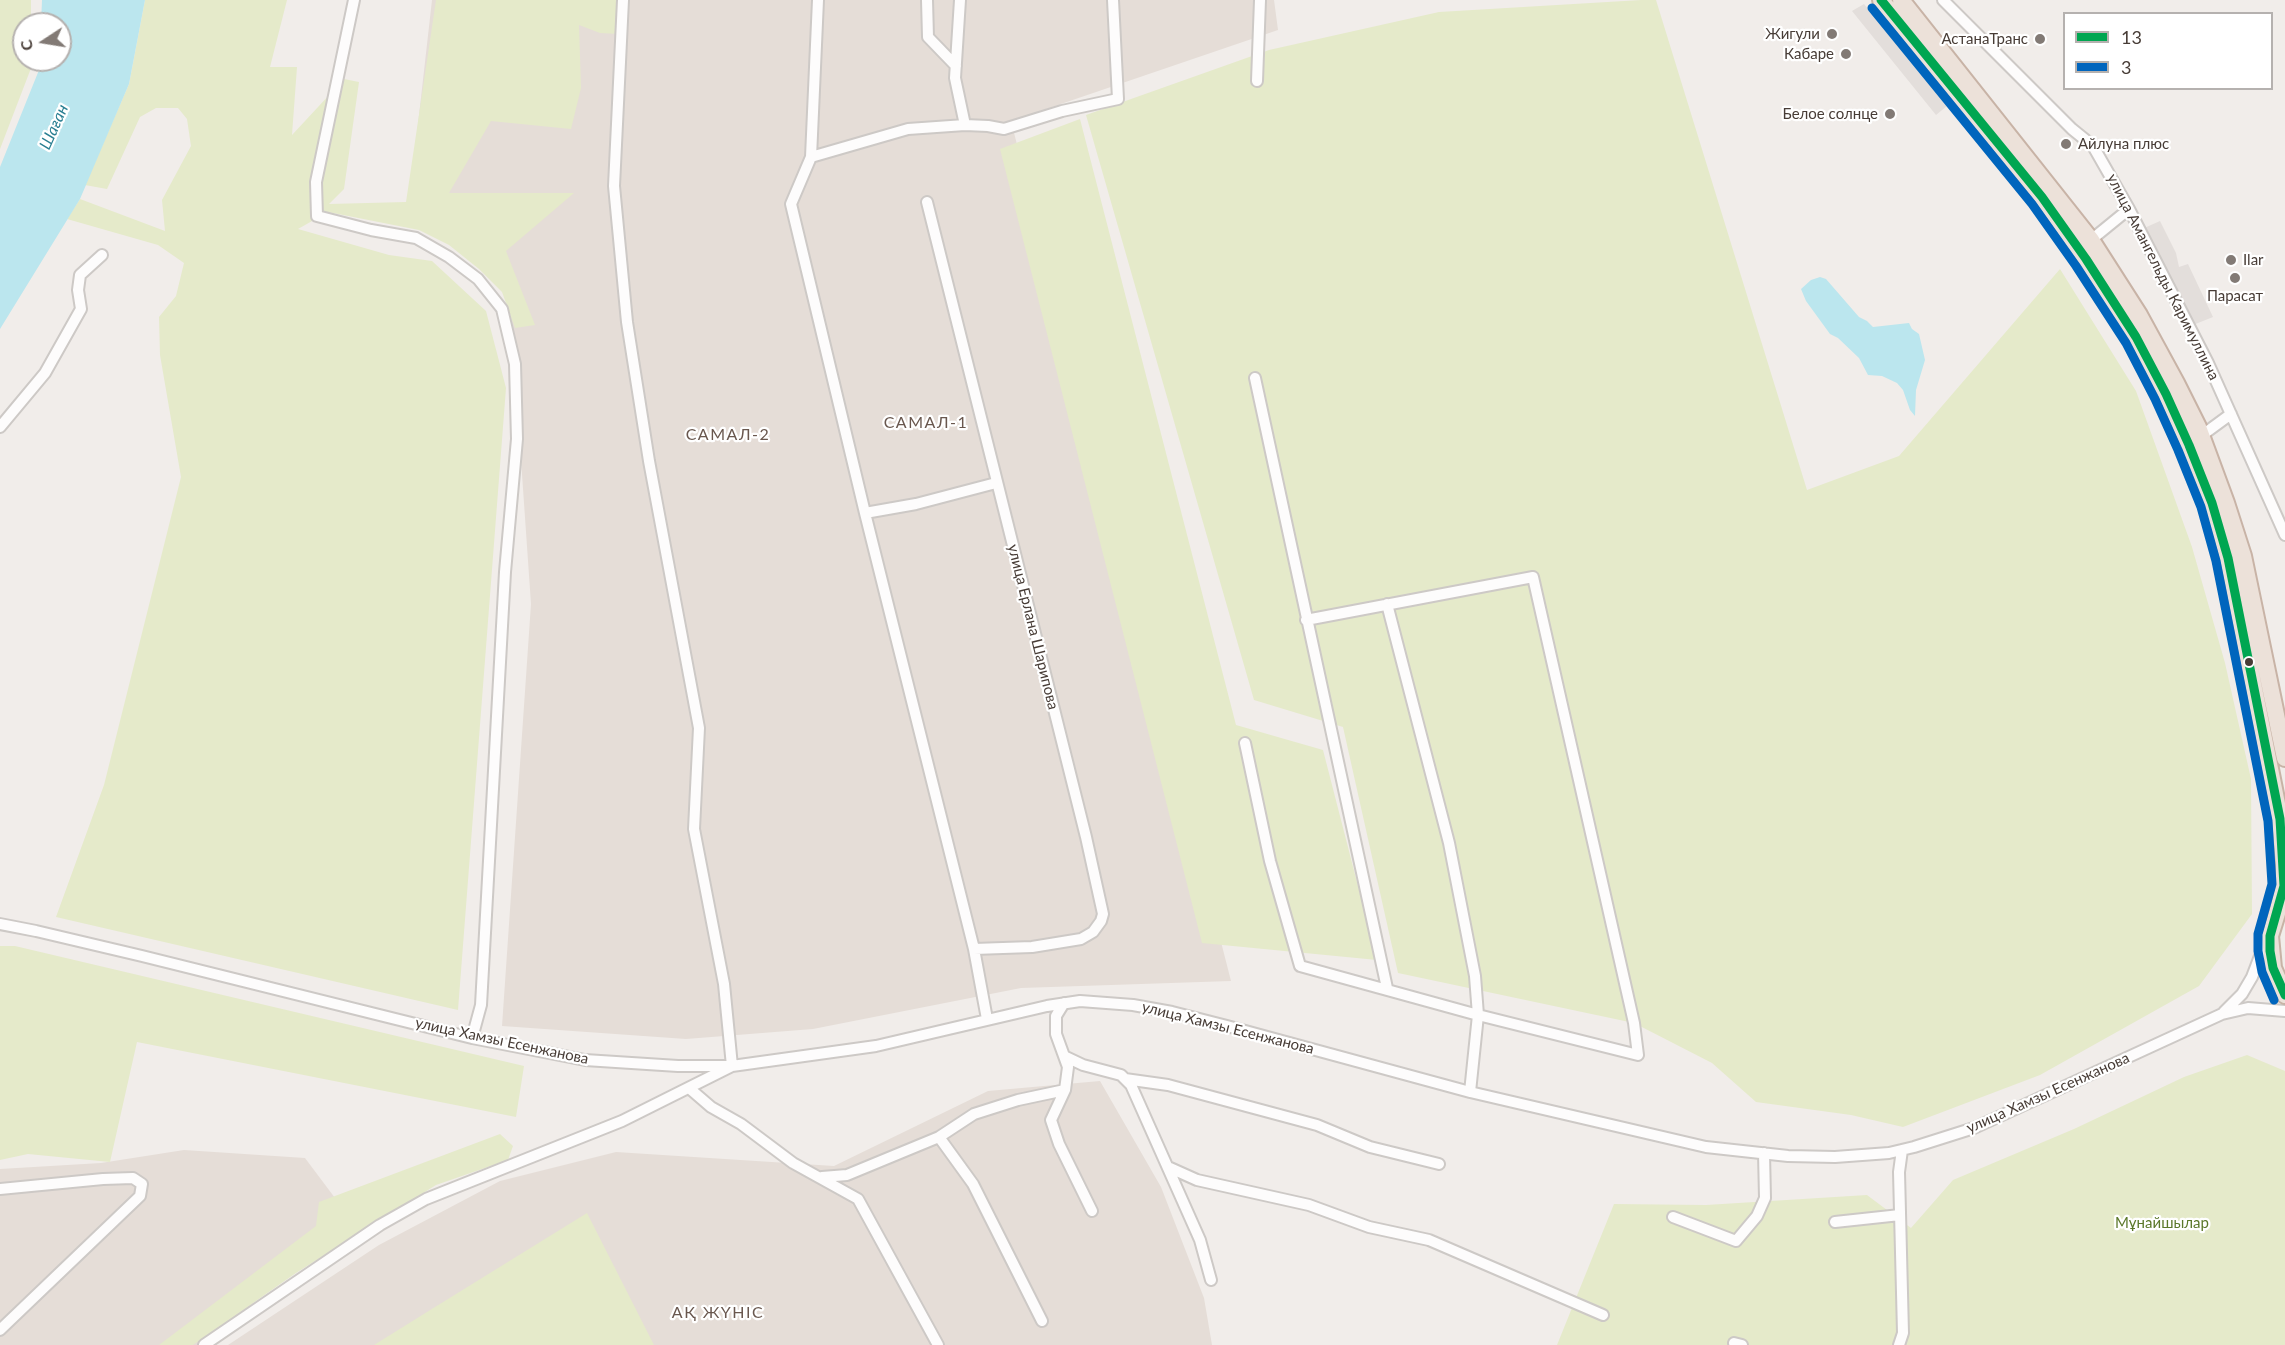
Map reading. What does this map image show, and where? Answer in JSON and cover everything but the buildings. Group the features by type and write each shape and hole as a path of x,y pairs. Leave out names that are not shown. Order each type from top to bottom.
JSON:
{"highway":[{"path":"1881,0 2042,197 2083,242 2146,356 2189,445 2212,503 2228,558 2280,819 2284,886 2279,911 2270,936 2270,951 2273,968 2285,995"},
{"path":"1901,0 2139,315 2176,383 2201,436 2243,556 2285,758"}],"street":[{"path":"354,0 330,105 316,182 316,216 371,230 416,238 449,257 478,279 502,309 515,364 517,439 505,572 481,1005 472,1038"},
{"path":"204,1345 380,1225 426,1199 622,1121 732,1066 724,984 694,829 699,728 627,322 614,186 622,0"},
{"path":"818,0 811,157 791,204 865,513 974,949 987,1019"},
{"path":"927,0 927,37 956,66"},
{"path":"960,0 955,78 965,125"},
{"path":"811,157 908,129 965,125 1004,129 1062,111 1118,99 1113,0"},
{"path":"1257,81 1260,0"},
{"name":"улица Амангельды Каримуллина","path":"1943,0 2072,129 2093,146 2129,209 2232,414 2285,535"},
{"name":"улица Ерлана Шарипова","path":"927,202 1086,837 1103,914 1093,932 1081,939 1032,947 974,949"},
{"path":"2083,242 2129,209"},
{"path":"0,427 45,373 81,309 78,290 80,275 102,255"},
{"path":"1255,378 1387,988"},
{"path":"2201,436 2232,414"},
{"path":"865,513 916,504 996,483"},
{"path":"1245,743 1270,861 1300,966 1387,988 1478,1015 1638,1055 1635,1023 1533,577 1306,620"},
{"path":"1387,604 1449,843 1475,976 1478,1015 1470,1092"},
{"path":"2222,1014 2242,993 2252,977 2279,911"},
{"name":"улица Хамзы Есенжанова","path":"0,924 110,948 472,1038 585,1060 678,1066 732,1066 876,1046 1064,1003 1133,1005 1172,1012 1470,1092 1706,1146 1764,1153 1836,1157 1889,1153 1974,1128 2222,1014"},
{"path":"1064,1003 1056,1016 1056,1034 1068,1067 1065,1090 1051,1120 1059,1144 1092,1211"},
{"path":"2222,1014 2248,1008 2285,1011"},
{"path":"1064,1056 1083,1065 1122,1075 1131,1085 1200,1240 1211,1280"},
{"path":"1125,1079 1167,1085 1317,1125 1370,1147 1438,1164"},
{"path":"689,1088 711,1107 741,1124 793,1163 822,1177 858,1199 938,1345"},
{"path":"822,1177 847,1175 939,1137 974,1114 1018,1100 1065,1090"},
{"path":"939,1137 974,1184 1042,1321"},
{"path":"1899,1345 1903,1333 1899,1172 1902,1150"},
{"path":"1673,1217 1737,1241 1757,1216 1765,1198 1764,1153"},
{"path":"1168,1167 1197,1180 1309,1205 1369,1227 1429,1240 1478,1259 1603,1315"},
{"path":"0,1190 103,1179 133,1178 142,1184 140,1196 0,1330"},
{"path":"1835,1222 1900,1215"}],"shaded area":[{"path":"432,0 1274,0 1278,30 1011,121 1231,981 1021,988 813,1029 686,1039 502,1026 531,604 509,287 410,195"},
{"path":"1864,4 1947,106 1936,115 1852,11"},
{"path":"2160,221 2176,253 2179,267 2188,264 2213,317 2193,325 2142,229"},
{"name":"АҚ ЖҮНІС","path":"1100,1081 1161,1187 1204,1298 1212,1345 228,1345 379,1245 500,1181 616,1152 834,1166 988,1091"},
{"path":"184,1150 305,1158 350,1218 205,1345 0,1345 0,1169 101,1163"}],"green space":[{"path":"0,0 31,0 31,12 12,12 12,72 30,72 0,149"},
{"path":"145,0 287,0 270,67 297,67 292,135 344,79 359,82 344,189 329,204 406,202 436,0 618,0 619,34 600,33 579,25 581,88 571,129 491,121 449,193 574,193 506,251 535,325 515,328 502,292 479,269 449,245 419,230 328,212 298,229 389,255 432,261 486,311 506,388 458,1010 56,917 104,785 181,477 160,355 159,317 176,296 184,263 158,245 67,219 80,199 165,231 162,200 191,146 187,119 178,108 156,108 140,117 107,189 85,185 129,84"},
{"path":"1656,0 1807,490 1899,456 2060,269 2136,391 2192,547 2225,663 2251,779 2252,914 2199,986 2040,1075 1903,1127 1851,1115 1756,1102 1712,1063 1634,1023 1398,973 1343,727 1254,700 1086,115 1269,50 1439,12"},
{"path":"1080,119 1236,725 1323,750 1377,960 1202,943 1000,149"},
{"path":"0,946 15,946 524,1066 516,1117 137,1042 110,1162 28,1154 0,1160"},
{"name":"Мұнайшылар","path":"2247,1055 2285,1071 2285,1345 1557,1345 1614,1204 1706,1205 1867,1195 1911,1228 1953,1180 2074,1129 2184,1077"},
{"path":"500,1134 513,1146 508,1160 436,1185 296,1273 193,1345 159,1345 316,1226 319,1202"},
{"path":"587,1213 654,1345 374,1345 427,1312"}],"water":[{"name":"Шаған","path":"42,0 145,0 129,84 80,199 0,329 0,167 38,72 72,72 72,12 42,12"},
{"path":"1820,277 1826,279 1859,317 1873,327 1909,323 1912,329 1919,334 1925,360 1916,390 1915,416 1910,410 1903,390 1897,383 1882,376 1868,375 1859,358 1838,338 1830,334 1806,301 1801,289 1811,280"}],"transit line":[{"name":"13","path":"1881,0 2042,197 2086,259 2136,337 2166,394 2189,445 2212,503 2228,558 2280,819 2284,886 2270,936 2270,951 2273,968 2285,995"},
{"name":"3","path":"1872,8 2032,204 2076,266 2126,343 2178,450 2201,507 2216,561 2268,821 2272,884 2258,934 2258,951 2262,972 2274,1000"}],"place":[{"name":"Жигули","path":"1832,34"},
{"name":"АстанаТранс","path":"2040,39"},
{"name":"Кабаре","path":"1846,54"},
{"name":"Белое солнце","path":"1890,114"},
{"name":"Айлуна плюс","path":"2066,144"},
{"name":"Ilar","path":"2231,260"},
{"name":"Парасат","path":"2235,278"}],"district":[{"name":"САМАЛ-1","path":"926,423"},
{"name":"САМАЛ-2","path":"728,435"},
{"name":"АҚ ЖҮНІС","path":"718,1313"}]}
